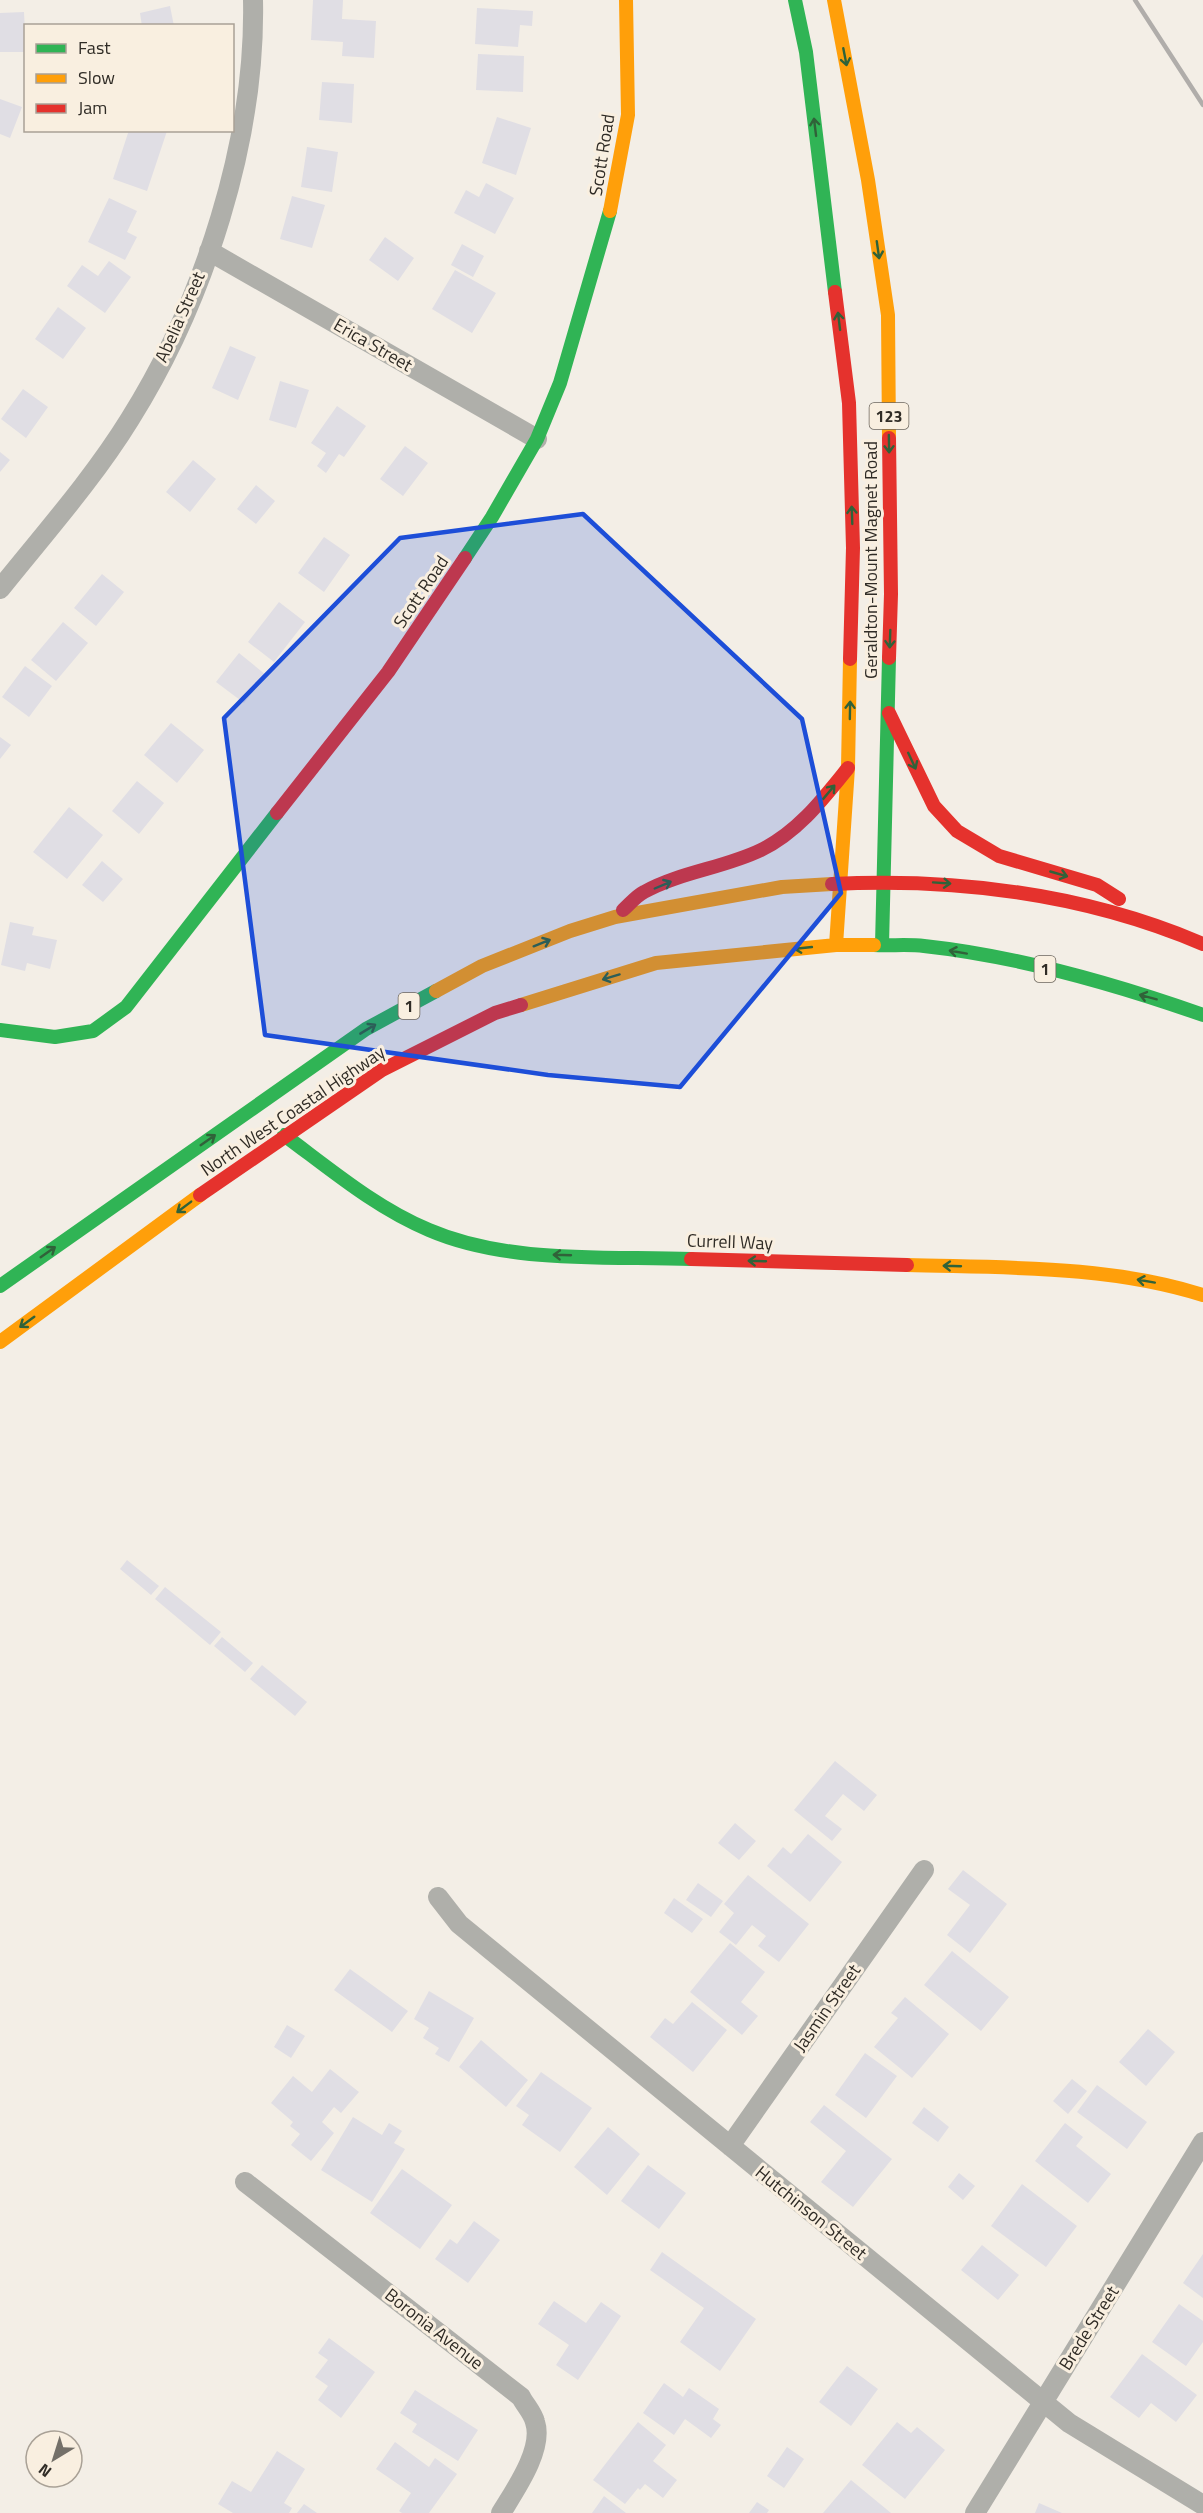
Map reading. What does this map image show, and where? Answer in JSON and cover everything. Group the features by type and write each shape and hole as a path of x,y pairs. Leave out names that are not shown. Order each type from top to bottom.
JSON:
{"main road":[{"name":"Scott Road","path":"0,1030 55,1037 93,1031 126,1007 388,672 492,517 537,439 560,383 608,223 628,115 626,0"},
{"name":"Geraldton-Mount Magnet Road","path":"795,0 806,52 849,403 853,548 848,768 836,945"},
{"name":"Geraldton-Mount Magnet Road","path":"834,0 868,180 888,315 891,594 882,945"},
{"path":"887,708 934,806 957,831 999,856 1097,885 1168,928"},
{"path":"615,917 642,893 684,876 747,857 788,834 806,819 848,768"},
{"name":"North West Coastal Highway","path":"0,1286 366,1029 482,966 570,931 615,917 782,887 937,883 1024,892 1093,906 1168,928 1203,944"},
{"name":"North West Coastal Highway","path":"0,1342 284,1135 382,1071 495,1013 656,963 836,945 923,946 1032,965 1164,1001 1203,1015"},
{"name":"Currell Way","path":"284,1135 398,1216 453,1239 533,1254 1041,1269 1106,1274 1177,1286 1203,1295"}],"street":[{"name":"Abelia Street","path":"0,589 88,477 130,419 173,340 209,251 232,178 247,94 253,0"},
{"name":"Erica Street","path":"209,251 537,439"},
{"name":"Jasmin Street","path":"730,2146 924,1870"},
{"name":"Hutchinson Street","path":"438,1897 459,1924 1043,2402 1069,2422 1203,2505"},
{"name":"Brede Street","path":"975,2513 1203,2142"},
{"name":"Boronia Avenue","path":"245,2182 521,2397 536,2422 534,2452 522,2479 501,2513"}],"highlighted area":[{"path":"583,514 802,719 841,893 680,1087 548,1075 265,1035 224,718 400,538"}],"building":[{"path":"313,0 343,0 342,19 376,21 374,58 342,56 343,42 311,40"},
{"path":"170,6 174,24 142,24 140,13"},
{"path":"477,8 533,11 532,26 520,25 518,47 475,44"},
{"path":"24,12 24,52 0,52 0,13"},
{"path":"478,54 524,56 523,92 476,90"},
{"path":"322,82 354,84 352,123 319,120"},
{"path":"0,99 22,107 10,138 0,134"},
{"path":"497,117 531,128 516,175 482,163"},
{"path":"128,132 167,132 147,191 113,179"},
{"path":"307,147 338,152 332,192 301,187"},
{"path":"486,183 514,198 495,234 454,213 466,190 479,197"},
{"path":"292,196 325,205 312,248 280,239"},
{"path":"109,198 137,211 127,232 137,237 125,260 88,242"},
{"path":"385,237 414,258 398,281 369,260"},
{"path":"462,244 484,256 473,277 451,265"},
{"path":"109,261 131,277 105,313 67,286 82,265 98,276"},
{"path":"455,270 496,293 472,333 432,309"},
{"path":"58,307 86,328 63,359 35,339"},
{"path":"230,346 256,357 238,400 212,388"},
{"path":"280,381 309,390 296,428 269,420"},
{"path":"23,389 48,407 26,438 1,419"},
{"path":"337,406 366,426 344,457 339,454 326,473 317,466 326,453 311,443"},
{"path":"405,446 428,463 403,496 380,479"},
{"path":"0,452 10,460 0,472"},
{"path":"193,460 216,479 190,512 166,492"},
{"path":"256,485 275,501 256,524 237,509"},
{"path":"324,537 350,555 324,592 298,573"},
{"path":"102,574 124,592 96,626 74,608"},
{"path":"279,602 305,622 274,662 248,642"},
{"path":"63,622 88,643 56,681 31,660"},
{"path":"239,653 266,675 244,703 216,682"},
{"path":"25,666 52,686 29,717 2,697"},
{"path":"171,723 204,750 177,783 144,755"},
{"path":"0,737 11,745 0,759"},
{"path":"137,781 164,803 139,834 112,811"},
{"path":"69,807 103,835 67,879 33,852"},
{"path":"102,861 123,879 103,902 82,885"},
{"path":"10,922 34,927 32,935 57,940 50,969 27,963 25,971 1,965"},
{"path":"127,1560 159,1586 151,1595 120,1569"},
{"path":"165,1587 221,1632 210,1645 155,1599"},
{"path":"222,1637 253,1663 245,1672 214,1646"},
{"path":"262,1665 307,1702 295,1716 250,1679"},
{"path":"835,1761 877,1795 864,1811 843,1794 825,1816 842,1829 832,1841 794,1810"},
{"path":"735,1823 756,1841 739,1860 718,1843"},
{"path":"808,1834 842,1862 810,1902 767,1866 783,1847 791,1854"},
{"path":"963,1870 1007,1904 970,1953 947,1935 970,1905 948,1889"},
{"path":"748,1875 809,1924 779,1962 758,1946 766,1936 752,1925 736,1945 719,1932 734,1913 724,1904"},
{"path":"698,1883 723,1901 711,1917 686,1900"},
{"path":"674,1898 703,1919 692,1933 664,1913"},
{"path":"730,1943 765,1972 741,2002 758,2016 742,2035 690,1992"},
{"path":"952,1951 1009,1997 981,2031 924,1985"},
{"path":"350,1969 408,2011 392,2032 334,1990"},
{"path":"429,1991 474,2018 449,2062 435,2054 439,2048 423,2038 429,2028 414,2019"},
{"path":"905,1997 949,2034 912,2078 874,2047 898,2018 891,2013"},
{"path":"692,2002 727,2030 693,2072 650,2037 665,2018 673,2024"},
{"path":"287,2025 305,2036 291,2058 274,2047"},
{"path":"1148,2029 1175,2052 1146,2086 1119,2062"},
{"path":"481,2040 528,2080 506,2107 459,2067"},
{"path":"865,2053 897,2076 866,2118 835,2095"},
{"path":"330,2069 359,2092 341,2113 334,2107 322,2122 334,2133 311,2161 291,2145 300,2134 290,2126 293,2122 271,2103 293,2076 312,2092"},
{"path":"541,2072 592,2108 560,2152 522,2125 529,2115 516,2106"},
{"path":"1072,2079 1087,2091 1068,2114 1053,2101"},
{"path":"1097,2085 1147,2122 1127,2149 1077,2112"},
{"path":"824,2105 892,2159 853,2207 821,2182 846,2151 810,2122"},
{"path":"924,2107 949,2127 938,2142 912,2123"},
{"path":"353,2117 382,2135 389,2123 402,2131 394,2143 405,2149 372,2202 321,2170"},
{"path":"1065,2123 1083,2137 1076,2146 1111,2174 1088,2203 1035,2161"},
{"path":"608,2127 640,2154 607,2195 574,2167"},
{"path":"648,2165 686,2193 659,2229 621,2201"},
{"path":"402,2169 452,2205 420,2249 370,2213"},
{"path":"959,2173 975,2186 963,2200 948,2187"},
{"path":"1022,2184 1077,2226 1046,2267 991,2226"},
{"path":"474,2221 500,2240 468,2283 435,2259 450,2239 457,2244"},
{"path":"982,2245 1019,2275 998,2300 961,2270"},
{"path":"662,2252 756,2319 720,2371 680,2342 704,2308 650,2270"},
{"path":"1203,2254 1203,2298 1183,2283"},
{"path":"554,2301 586,2323 601,2302 621,2316 578,2380 556,2365 569,2345 538,2324"},
{"path":"1179,2304 1203,2321 1203,2342 1186,2366 1152,2342"},
{"path":"329,2338 375,2372 341,2418 318,2400 328,2386 315,2377 328,2360 318,2353"},
{"path":"1142,2354 1197,2395 1176,2422 1151,2403 1139,2418 1110,2397"},
{"path":"847,2366 878,2389 851,2426 819,2402"},
{"path":"664,2383 683,2397 689,2388 719,2409 713,2419 721,2425 711,2438 685,2419 674,2435 643,2413"},
{"path":"415,2390 478,2430 458,2461 412,2432 417,2424 400,2413"},
{"path":"638,2422 666,2445 653,2461 677,2480 663,2498 645,2484 640,2490 638,2488 625,2504 593,2480"},
{"path":"897,2422 911,2433 917,2427 945,2450 905,2499 862,2465"},
{"path":"395,2442 429,2467 435,2458 457,2474 429,2513 399,2511 411,2493 376,2469"},
{"path":"787,2447 804,2459 784,2488 767,2476"},
{"path":"277,2451 305,2469 284,2503 292,2508 289,2513 233,2513 218,2504 232,2481 251,2492"},
{"path":"851,2480 891,2513 823,2513"},
{"path":"604,2496 626,2513 592,2513"},
{"path":"757,2502 769,2510 767,2513 749,2513"},
{"path":"1039,2503 1062,2513 1035,2513"},
{"path":"304,2504 317,2513 297,2513"}],"railway":[{"path":"1135,0 1203,105"}],"traffic: fast":[{"path":"795,0 806,52 835,292"},
{"path":"465,558 492,517 537,439 560,383 610,211"},
{"path":"882,945 889,658"},
{"path":"0,1030 55,1037 93,1031 126,1007 277,813"},
{"path":"874,945 924,946 1030,964 1101,982 1203,1015"},
{"path":"0,1286 366,1029 436,991"},
{"path":"284,1135 390,1211 429,1230 459,1241 491,1248 558,1256 691,1259"}],"traffic: slow":[{"path":"610,211 628,115 626,0"},
{"path":"834,0 868,180 888,315 889,438"},
{"path":"836,945 848,768 850,659"},
{"path":"436,991 482,966 570,931 615,917 782,887 832,884"},
{"path":"521,1005 656,963 836,945 874,945"},
{"path":"0,1342 200,1195"},
{"path":"907,1265 1094,1273 1167,1285 1203,1295"}],"traffic: jam":[{"path":"835,292 849,403 853,548 850,659"},
{"path":"889,438 891,594 889,658"},
{"path":"277,813 388,672 465,558"},
{"path":"889,713 934,806 957,831 999,856 1097,885 1119,899"},
{"path":"623,910 641,894 658,885 747,856 774,843 809,814 848,768"},
{"path":"832,884 927,884 1021,893 1068,901 1114,913 1203,944"},
{"path":"200,1195 382,1070 495,1013 521,1005"},
{"path":"691,1259 907,1265"}]}
